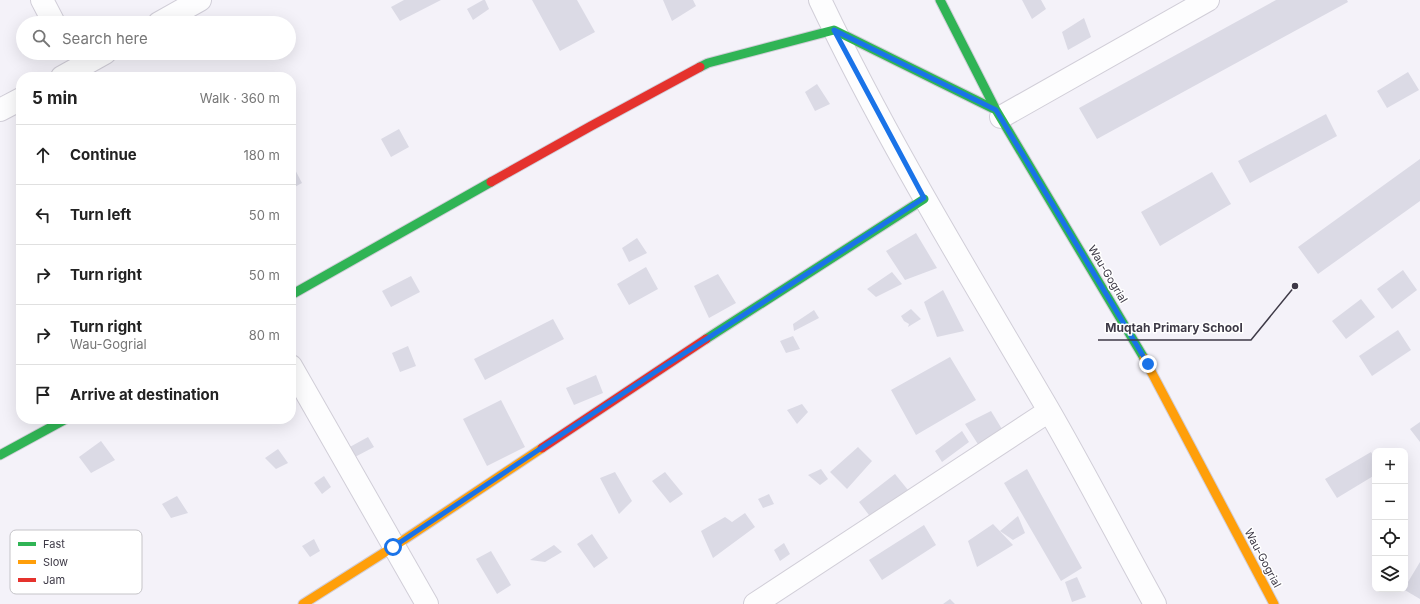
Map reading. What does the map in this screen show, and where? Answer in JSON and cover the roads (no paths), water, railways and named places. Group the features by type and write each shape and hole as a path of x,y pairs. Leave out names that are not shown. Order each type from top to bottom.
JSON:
{"street":[{"path":"42,0 50,16"},
{"path":"171,16 200,0"},
{"path":"820,0 834,30 924,198 1049,411 1154,604"},
{"name":"Wau-Gogrial","path":"940,0 998,114 1148,364 1274,604"},
{"path":"296,292 708,62 834,30 998,114 1208,0"},
{"path":"73,69 91,60"},
{"path":"0,110 16,102"},
{"path":"303,604 393,547 657,371 924,198"},
{"path":"296,375 393,547 427,604"},
{"path":"755,604 1049,411"},
{"path":"0,455 57,424"}],"place":[{"name":"Muqtah Primary School","path":"1295,286"}]}
